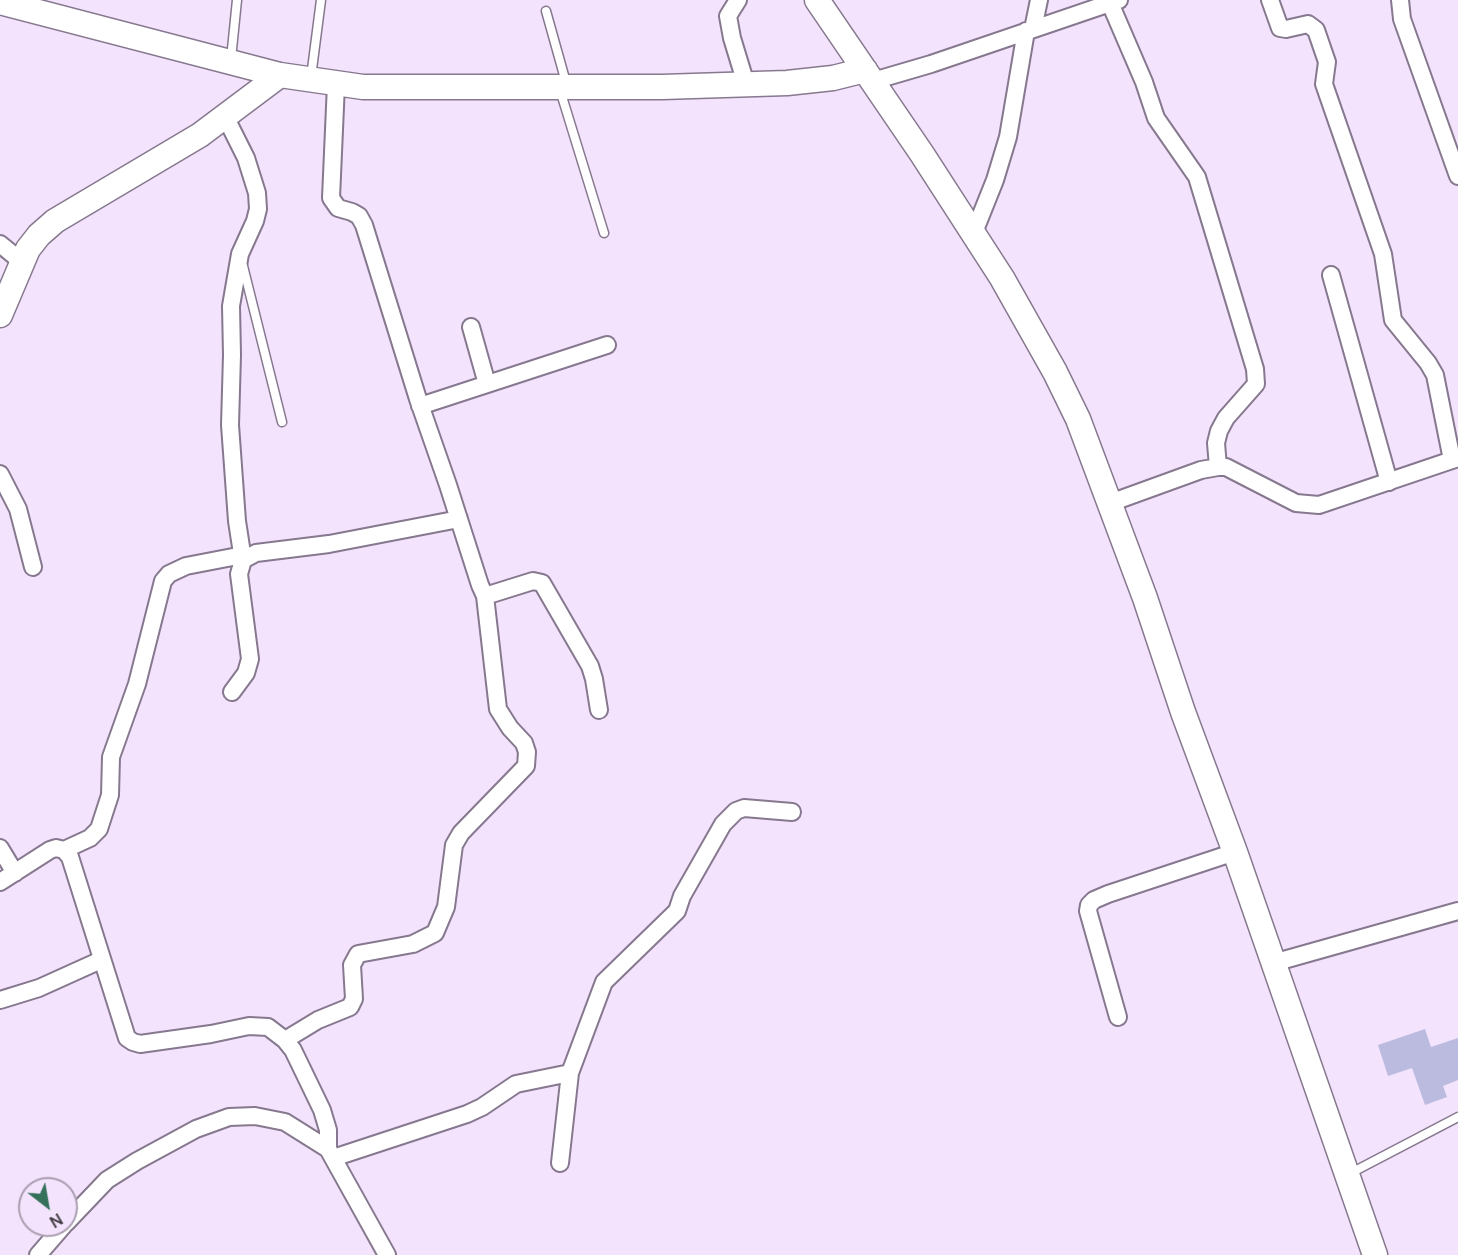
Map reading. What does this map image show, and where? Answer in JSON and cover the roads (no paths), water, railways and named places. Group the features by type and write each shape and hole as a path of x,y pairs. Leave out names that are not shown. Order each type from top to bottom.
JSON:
{"main road":[{"path":"817,0 1002,278 1055,372 1078,419 1145,597 1182,712 1235,852 1375,1255"},
{"path":"0,2 280,75 363,87 746,84 869,76"},
{"path":"0,315 28,249 55,221 200,135 280,75"}],"street":[{"path":"738,0 728,16 746,84"},
{"path":"973,236 995,180 1008,137 1029,30 1039,0"},
{"path":"1110,504 1201,470 1226,467 1296,503 1319,505 1455,459 1435,375 1393,320 1383,254 1324,84 1326,62 1316,30 1308,24 1286,29 1280,28 1270,0"},
{"path":"1400,0 1402,19 1458,176"},
{"path":"869,76 1029,30 1115,2 1156,118 1197,177 1255,369 1256,384 1226,418 1220,431 1216,443 1218,467"},
{"path":"285,1040 318,1020 350,1007 354,999 352,965 358,954 413,944 435,933 446,908 454,845 461,833 526,766 527,752 524,743 510,728 498,709 485,596 420,406 364,225 359,216 338,208 331,198 336,84"},
{"path":"225,116 246,158 257,193 258,209 240,254 231,306 230,425 237,521 243,557 239,574 250,659 246,673 232,692"},
{"path":"0,244 22,262"},
{"path":"1331,275 1389,482"},
{"path":"471,327 488,384"},
{"path":"420,406 607,345"},
{"path":"0,474 18,509 33,567"},
{"path":"64,850 90,838 99,829 110,795 111,757 137,684 163,581 169,574 186,566 256,553 329,544 459,519"},
{"path":"485,596 533,581 542,583 590,666 599,710"},
{"path":"560,1163 570,1073 604,982 677,911 682,896 723,825 736,811 744,808 792,812"},
{"path":"0,848 7,877 56,848 64,850 70,857 127,1038 140,1044 261,1026 268,1027 285,1040 293,1050 327,1120 330,1154 387,1255"},
{"path":"1118,1017 1088,911 1089,904 1108,894 1235,852"},
{"path":"1273,963 1458,911"},
{"path":"0,1000 39,988 101,960"},
{"path":"330,1154 467,1114 516,1084 570,1073"},
{"path":"78,1210 117,1173 196,1129 229,1118 255,1116 285,1122 330,1154"},
{"path":"38,1255 54,1237"}],"lane":[{"path":"231,62 237,0"},
{"path":"310,80 321,0"},
{"path":"546,11 563,87 604,233"},
{"path":"240,254 282,422"},
{"path":"1346,1176 1458,1117"}]}
